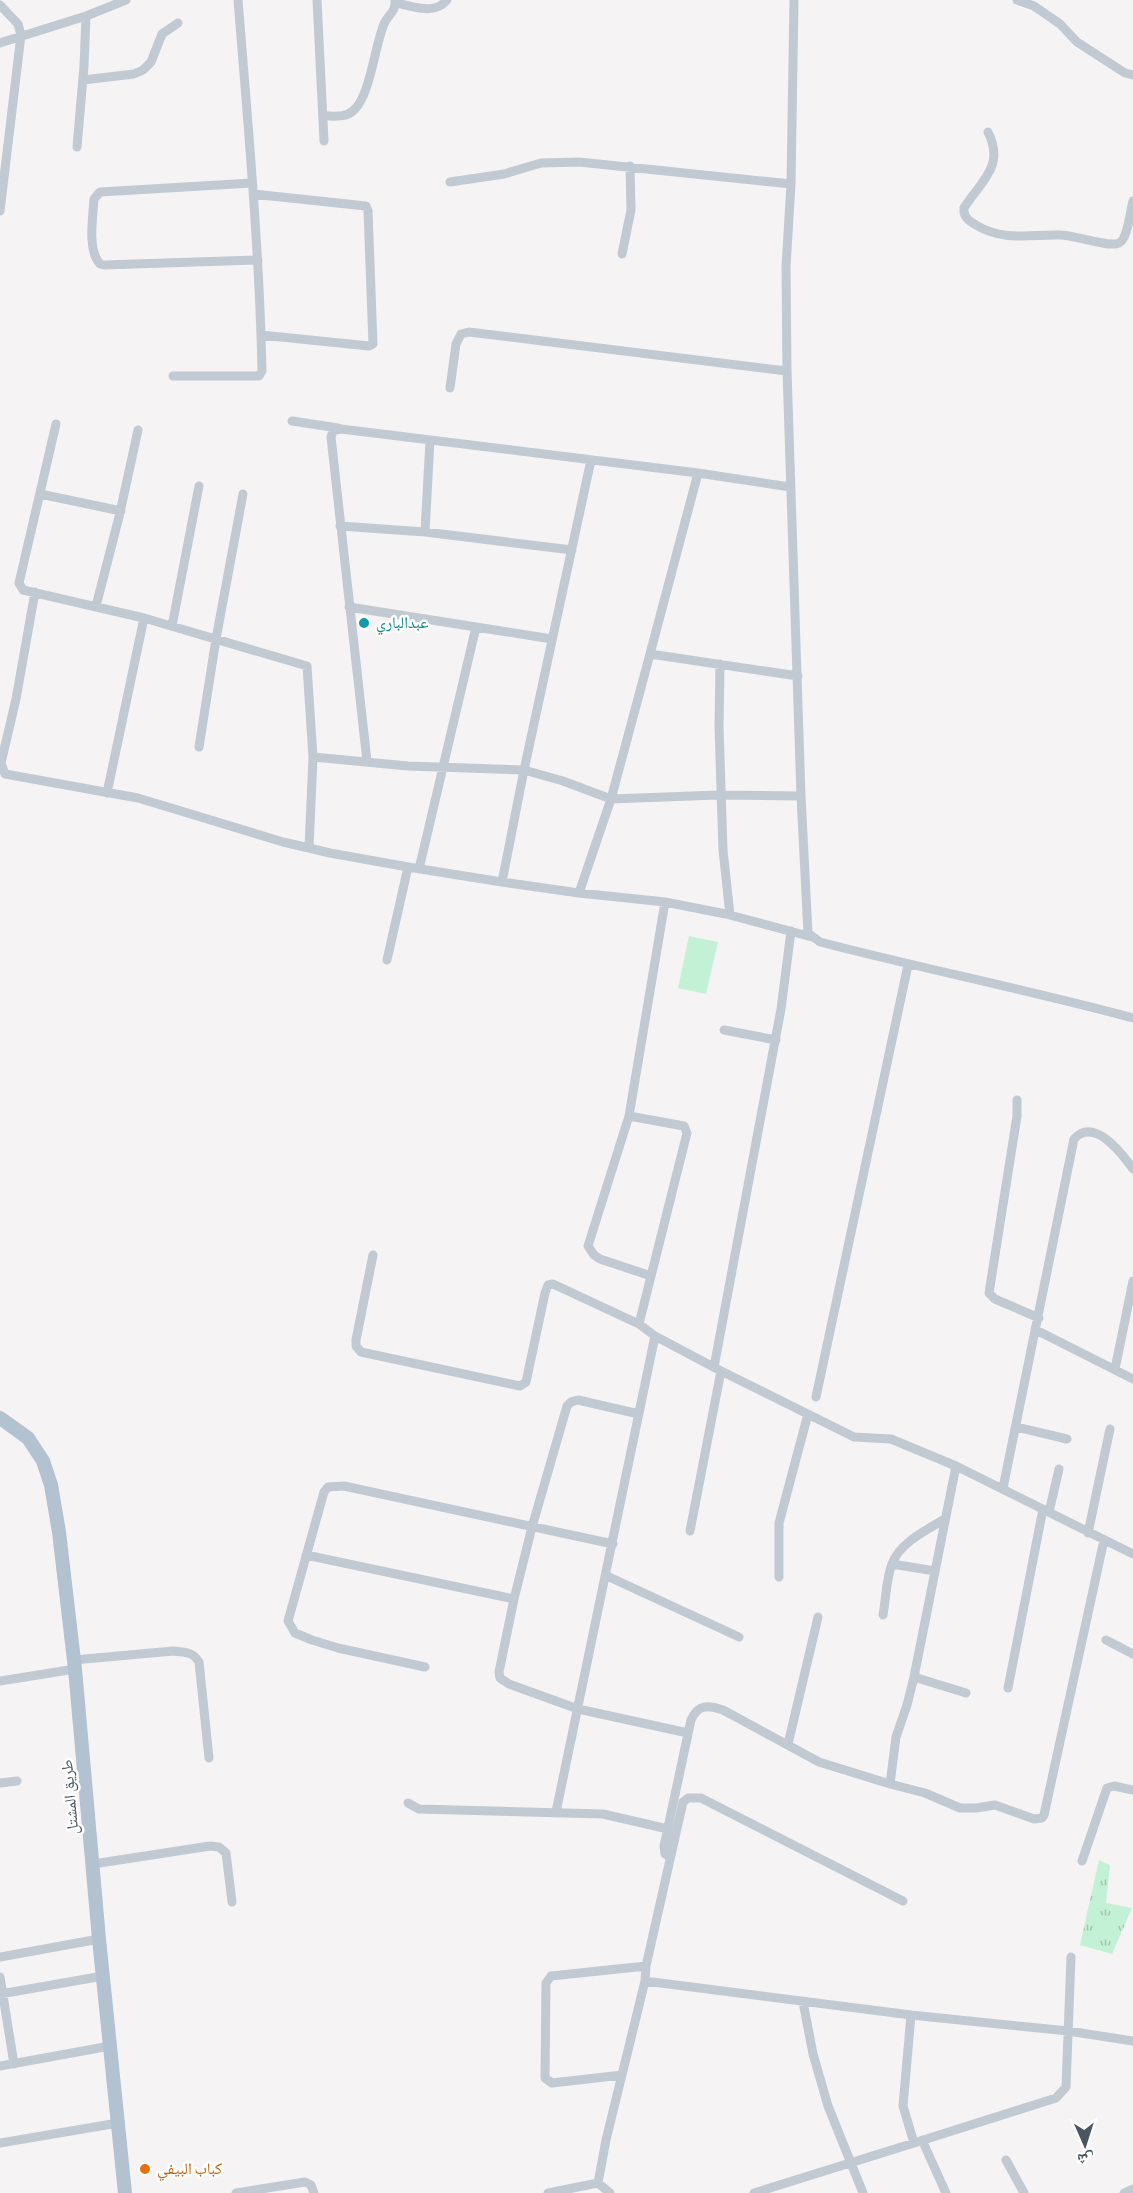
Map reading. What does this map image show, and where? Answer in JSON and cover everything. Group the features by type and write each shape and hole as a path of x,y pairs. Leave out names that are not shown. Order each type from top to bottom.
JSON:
{"main road":[{"name":"طريق المشتل","path":"0,1418 28,1438 43,1461 51,1485 59,1532 75,1665 99,1939 125,2193"}],"street":[{"path":"100,0 107,8"},
{"path":"0,43 86,16 126,0"},
{"path":"172,376 259,376 262,371 258,260 238,0"},
{"path":"317,0 324,141"},
{"path":"323,116 344,116 358,107 370,75 373,56 385,21 394,12 396,1 428,10 443,5 447,0"},
{"path":"794,0 791,184 786,267 790,487 808,933 820,942 1133,1018"},
{"path":"1017,0 1034,6 1060,24 1077,42 1125,73 1133,75"},
{"path":"0,5 18,24 21,35 0,211"},
{"path":"77,147 86,16"},
{"path":"83,80 134,74 143,70 151,62 162,33 178,23"},
{"path":"988,132 995,146 993,164 990,172 964,208 969,221 985,231 996,235 1020,237 1061,235 1080,237 1114,245 1125,238 1133,201"},
{"path":"450,182 504,174 554,162 630,166 791,184"},
{"path":"622,254 631,210 630,166"},
{"path":"252,183 100,192 94,199 93,240 95,258 104,265 258,260"},
{"path":"253,194 364,205 368,211 373,344 369,346 261,335"},
{"path":"450,388 458,339 461,334 468,332 788,371"},
{"path":"292,422 698,473 790,487"},
{"path":"56,424 19,583 23,590 144,618 307,666 314,757 309,848"},
{"path":"340,429 333,431 331,437 368,761"},
{"path":"96,606 121,511 138,430"},
{"path":"425,532 430,440"},
{"path":"502,882 591,460"},
{"path":"579,893 611,799 698,473"},
{"path":"172,626 198,486"},
{"path":"40,494 121,511"},
{"path":"199,747 243,494"},
{"path":"340,526 425,532 572,550"},
{"path":"35,592 16,699 1,763 2,770 9,776 138,798 309,848 502,882 665,902 730,915 812,937"},
{"path":"349,607 552,639"},
{"path":"107,793 144,618"},
{"path":"419,869 476,627"},
{"path":"650,654 798,676"},
{"path":"720,664 721,795 725,876 730,915"},
{"path":"314,757 444,767 524,770 563,781 611,799 721,795 801,796"},
{"path":"387,960 408,867"},
{"path":"651,1276 600,1259 588,1246 629,1116 665,902"},
{"path":"690,1531 776,1040 791,931"},
{"path":"816,1397 908,964"},
{"path":"724,1030 776,1040"},
{"path":"1017,1100 1017,1116 989,1293 995,1299 1039,1318"},
{"path":"629,1116 684,1126 687,1133 639,1324"},
{"path":"1003,1488 1074,1140 1086,1131 1098,1133 1124,1157 1133,1169"},
{"path":"373,1255 356,1340 356,1346 361,1352 520,1386 526,1382 548,1285 561,1286 639,1324 655,1336 718,1369 859,1439 891,1439 956,1466 1133,1554"},
{"path":"1114,1369 1133,1281"},
{"path":"1036,1330 1133,1379"},
{"path":"556,1812 655,1336"},
{"path":"639,1414 578,1400 567,1406 532,1527 499,1672 500,1678 509,1684 578,1708 688,1732"},
{"path":"779,1577 779,1523 808,1414"},
{"path":"1016,1427 1066,1439"},
{"path":"1088,1533 1110,1429"},
{"path":"890,1784 896,1737 914,1677 956,1466"},
{"path":"1008,1688 1046,1510 1059,1469"},
{"path":"425,1667 338,1648 295,1633 288,1621 324,1492 328,1487 333,1485 399,1498 613,1544"},
{"path":"883,1615 891,1564 896,1556 908,1544 945,1519"},
{"path":"670,1857 663,1850 688,1732 694,1713 701,1707 710,1706 723,1710 819,1762 925,1793 960,1808 995,1805 1034,1819 1042,1818 1104,1540"},
{"path":"306,1555 514,1599"},
{"path":"891,1564 935,1571"},
{"path":"606,1576 740,1636"},
{"path":"788,1744 818,1617"},
{"path":"1106,1640 1133,1654"},
{"path":"0,1681 75,1665 173,1650 189,1652 199,1662 209,1758"},
{"path":"914,1677 966,1693"},
{"path":"0,1784 17,1782"},
{"path":"1082,1862 1107,1788 1114,1786 1133,1790"},
{"path":"598,2182 645,1981 646,1966 683,1802 688,1798 701,1798 903,1901"},
{"path":"408,1803 419,1809 603,1814 668,1829"},
{"path":"93,1864 210,1846 219,1847 226,1853 232,1902"},
{"path":"0,1957 99,1939"},
{"path":"754,2193 1056,2098 1066,2087 1071,1957"},
{"path":"622,2075 552,2083 545,2078 546,1983 551,1976 646,1966"},
{"path":"1,1994 103,1976"},
{"path":"0,1977 14,2064"},
{"path":"645,1981 910,2015 1068,2031 1133,2041"},
{"path":"803,2002 819,2077 863,2193"},
{"path":"910,2015 903,2106 918,2141 946,2193"},
{"path":"0,2066 110,2046"},
{"path":"0,2143 118,2123"},
{"path":"1006,2160 1024,2193"},
{"path":"236,2193 305,2182 310,2185 314,2193"},
{"path":"548,2193 598,2182"},
{"path":"598,2182 610,2193"},
{"path":"1124,2193 1133,2188"}],"green space":[{"path":"689,936 718,942 706,994 678,988"},
{"path":"1099,1860 1110,1865 1106,1903 1132,1908 1112,1954 1080,1945"}],"place":[{"name":"عبدالباري","path":"364,623"},
{"name":"كباب البيفي","path":"145,2169"}]}
